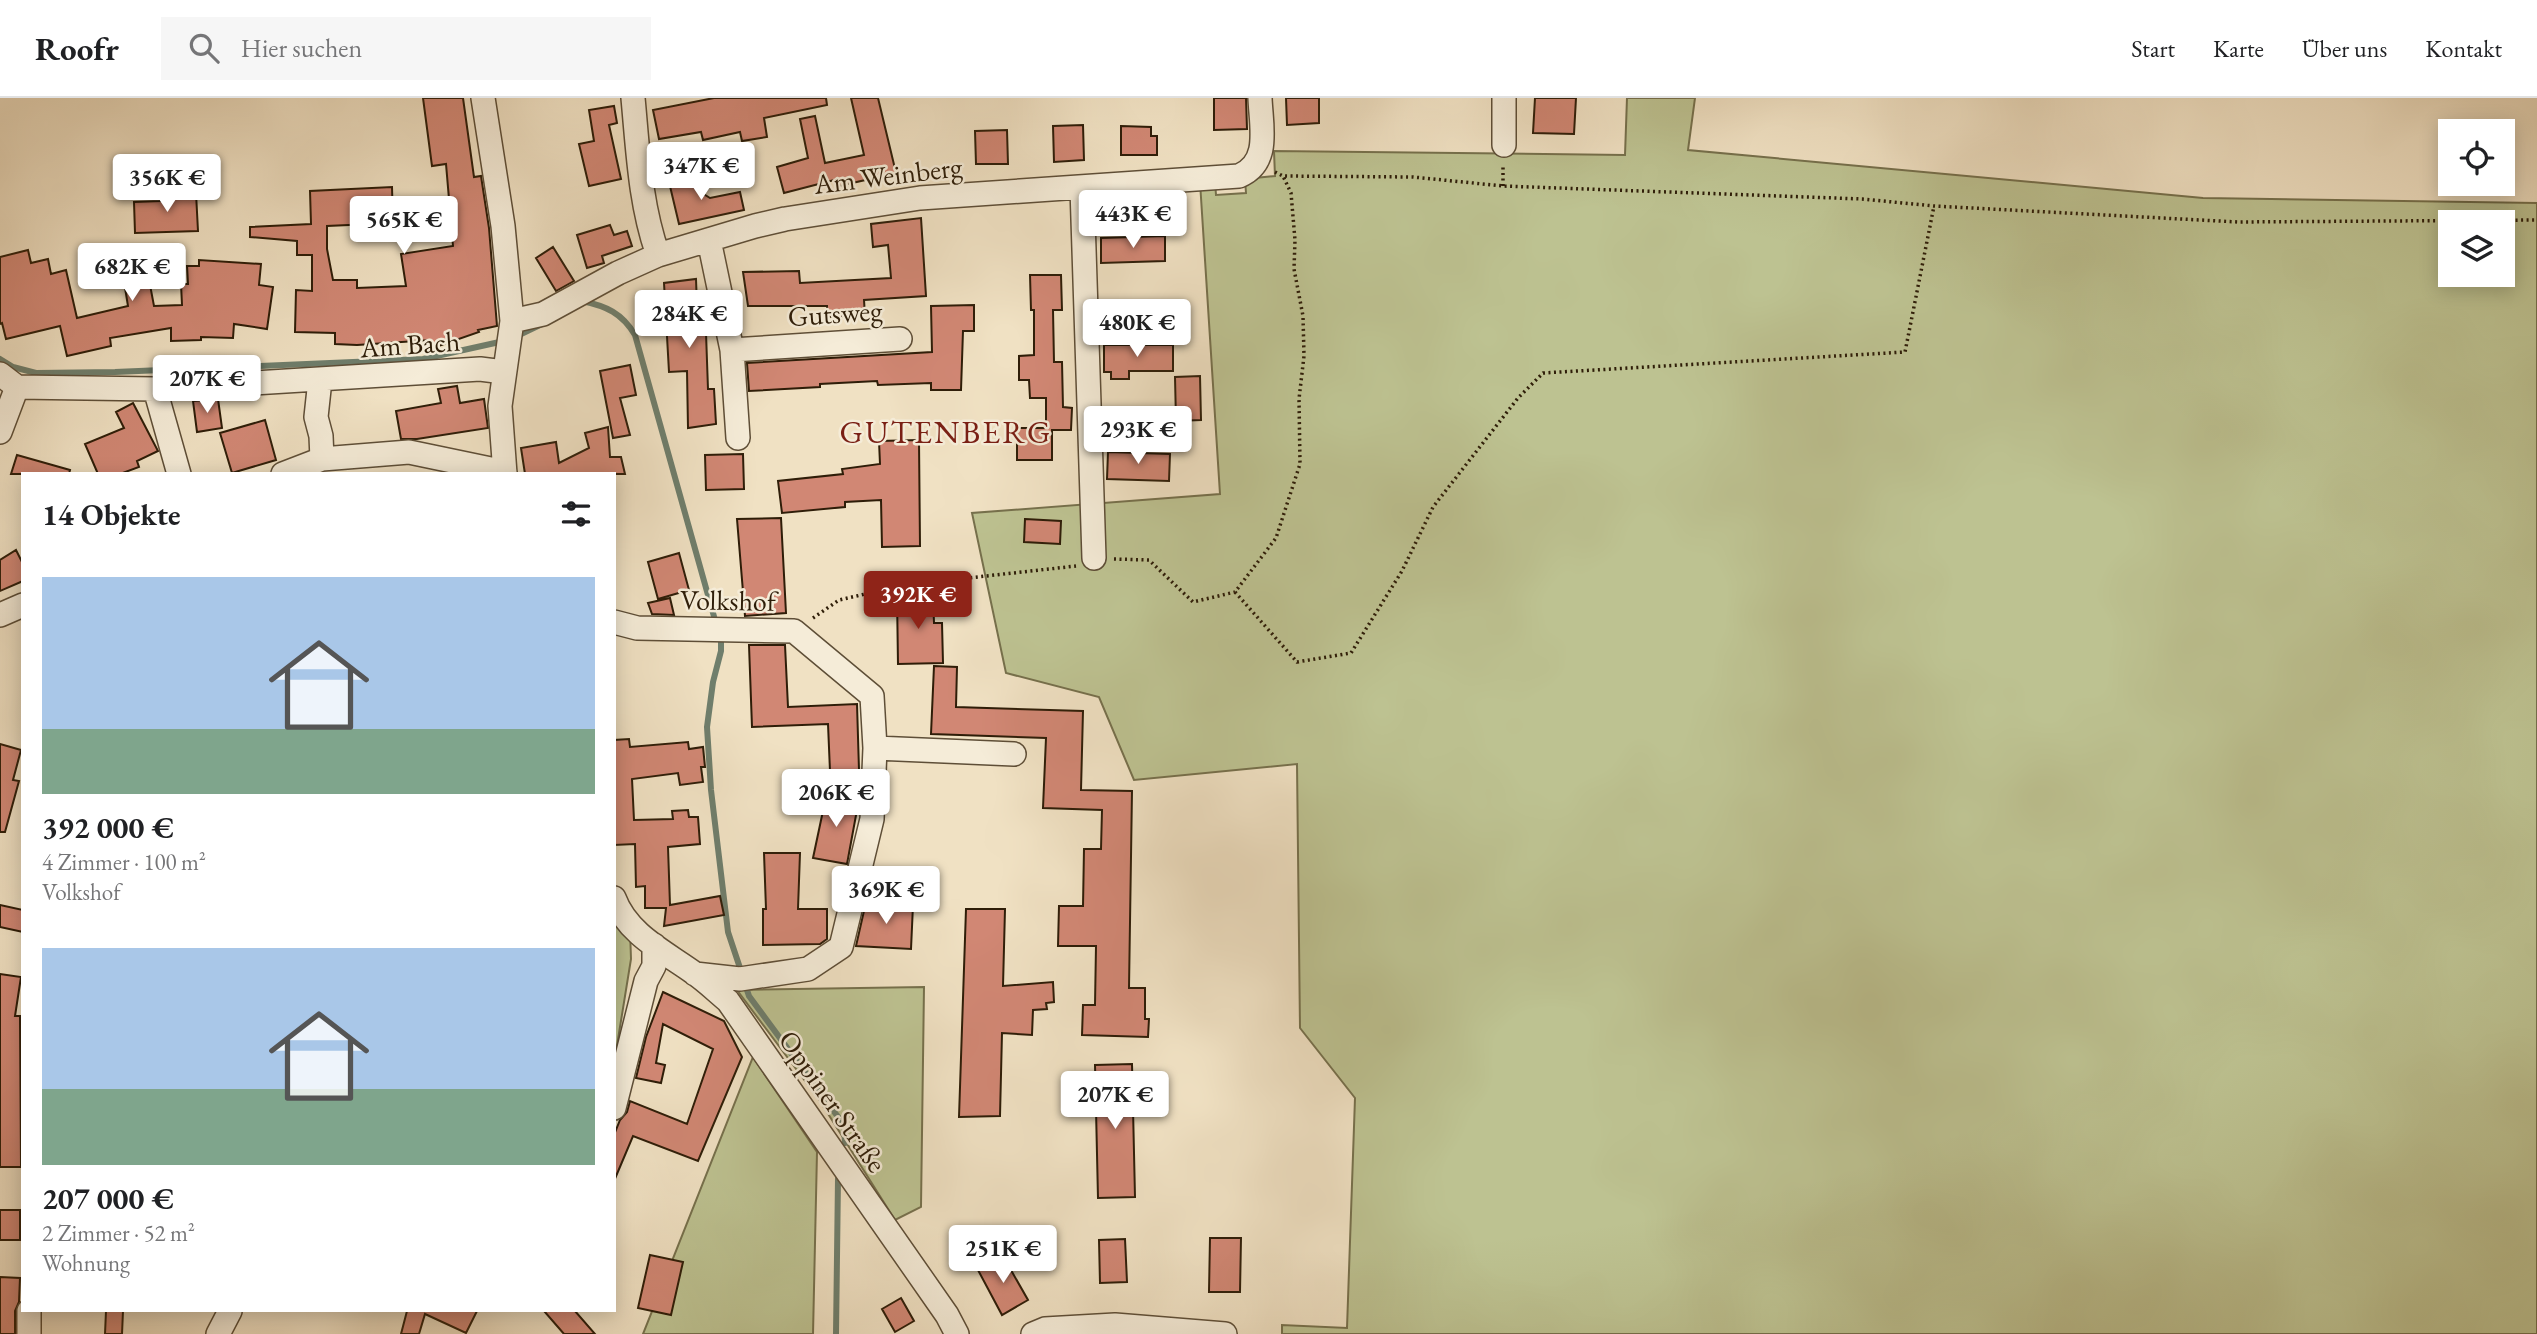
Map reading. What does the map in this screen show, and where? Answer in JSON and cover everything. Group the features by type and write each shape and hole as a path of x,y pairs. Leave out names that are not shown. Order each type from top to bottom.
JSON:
{"street":[{"path":"483,98 503,226 511,327 500,406 505,472"},
{"path":"633,98 643,200 658,255"},
{"path":"1257,163 1262,147 1260,98"},
{"path":"1504,98 1504,145"},
{"name":"Am Weinberg","path":"511,327 544,314 618,273 658,255 785,219 920,198 1239,176 1249,172 1257,163"},
{"path":"1082,188 1094,558"},
{"path":"709,240 732,350 738,438"},
{"name":"Gutsweg","path":"732,350 900,339"},
{"name":"Am Bach","path":"0,432 8,380 155,389 320,380 505,365"},
{"path":"314,466 321,436 316,417 320,380"},
{"path":"155,389 178,472"},
{"path":"291,472 409,452 500,472"},
{"path":"0,615 21,606"},
{"name":"Volkshof","path":"616,622 638,628 794,631 872,696 875,748 872,819 841,947 808,969 750,978 695,974"},
{"path":"875,748 1014,754"},
{"name":"Oppiner Straße","path":"616,901 633,928 728,1002 947,1315 957,1334"},
{"path":"616,1100 646,981 654,966 654,945"},
{"path":"29,1312 29,1334"},
{"path":"218,1334 229,1312"},
{"path":"1032,1334 1045,1329 1115,1325 1225,1334"}],"path":[{"path":"1257,163 1283,176 1413,177 1503,186 1861,200 2238,222 2537,220"},
{"path":"794,631 839,600 905,584 1075,566 1094,558 1149,560 1194,603 1235,592 1276,538 1300,464 1299,399 1304,356 1303,316 1294,268 1296,240 1291,193 1283,176"},
{"path":"1235,592 1297,662 1350,653 1402,570 1433,507 1518,398 1543,373 1905,352 1934,206"}],"green space":[{"path":"1627,98 1695,98 1688,150 2203,198 2537,203 2537,1334 1282,1334 1282,1325 1347,1328 1355,1098 1300,1028 1297,764 1134,780 1099,697 1006,673 972,513 1220,494 1200,182 1215,181 1216,195 1246,193 1245,179 1275,176 1274,151 1625,155"},
{"path":"616,912 630,930 631,959 616,1052"},
{"path":"924,987 921,1207 895,1220 820,1101 737,990"},
{"path":"753,1057 817,1152 813,1334 643,1334"}],"building":[{"path":"423,98 463,98 474,177 481,176 489,228 497,326 478,330 479,332 433,348 431,340 335,344 335,333 295,332 296,290 312,291 312,255 297,255 297,241 250,237 250,227 311,224 310,191 392,187 393,223 327,226 327,249 333,280 357,280 357,288 406,286 401,254 453,246 446,164 432,166"},
{"path":"714,98 826,98 827,105 764,118 767,137 742,141 740,132 703,140 701,132 659,139 653,110"},
{"path":"851,98 878,98 897,177 871,184 870,179 839,186 838,179 784,193 777,167 808,158 800,119 815,116 825,163 864,155"},
{"path":"1214,98 1246,98 1247,129 1214,130"},
{"path":"1286,98 1319,98 1319,123 1287,125"},
{"path":"1535,98 1576,98 1574,134 1533,133"},
{"path":"614,106 617,123 609,125 621,179 589,186 579,144 594,141 589,110"},
{"path":"1083,125 1084,160 1054,162 1053,126"},
{"path":"1121,126 1151,127 1151,136 1157,136 1157,155 1121,155"},
{"path":"1007,130 1008,164 976,164 975,131"},
{"path":"695,176 699,191 710,198 740,192 744,210 679,224 669,182"},
{"path":"178,190 178,194 196,193 198,231 135,233 134,202 160,201 160,191"},
{"path":"921,218 926,296 864,300 865,315 827,317 827,306 748,306 743,272 799,271 800,283 891,278 888,245 873,247 871,224"},
{"path":"610,225 614,235 627,231 632,246 602,256 604,263 587,268 577,235"},
{"path":"1165,236 1165,261 1101,263 1101,238"},
{"path":"553,247 574,281 556,291 536,258"},
{"path":"28,250 31,263 48,259 51,274 66,270 77,318 128,306 120,257 144,253 154,306 182,305 181,284 188,284 187,266 199,266 199,260 261,264 259,285 273,287 267,329 234,324 233,338 201,337 201,340 171,341 171,328 110,338 111,346 67,356 60,326 6,339 2,323 0,324 0,257"},
{"path":"1030,275 1061,275 1062,310 1053,310 1054,362 1062,362 1063,407 1072,408 1071,430 1052,430 1052,460 1017,460 1017,428 1046,428 1046,398 1030,398 1029,380 1019,380 1019,356 1034,355 1034,310 1031,310"},
{"path":"696,279 698,334 706,333 708,389 714,389 716,424 688,428 687,371 669,372 664,283"},
{"path":"974,305 974,331 963,331 961,390 931,390 931,383 878,385 877,381 749,391 747,363 932,352 931,306"},
{"path":"1104,345 1173,345 1173,371 1129,371 1129,379 1111,379 1111,372 1104,372"},
{"path":"630,365 636,395 620,398 630,435 613,438 600,371"},
{"path":"1200,376 1201,420 1176,421 1175,377"},
{"path":"457,386 460,403 484,399 488,428 401,439 396,411 441,403 438,389"},
{"path":"218,399 222,428 197,432 193,401"},
{"path":"133,403 158,451 137,461 139,467 125,472 97,472 85,444 124,428 116,412"},
{"path":"265,420 276,460 232,472 220,433"},
{"path":"608,427 610,457 621,457 625,474 525,472 521,448 556,442 559,463 589,448 585,433"},
{"path":"919,440 920,546 882,547 881,500 845,502 845,507 782,513 778,481 843,474 842,469 880,464 879,441"},
{"path":"1108,452 1170,454 1169,481 1107,479"},
{"path":"743,454 744,489 706,490 705,455"},
{"path":"17,455 70,470 70,472 11,474"},
{"path":"781,518 786,613 745,616 737,519"},
{"path":"1025,519 1061,521 1060,544 1024,542"},
{"path":"16,550 21,560 21,582 0,591 0,560"},
{"path":"679,553 689,590 658,599 648,562"},
{"path":"933,595 934,623 942,623 943,663 898,664 897,596"},
{"path":"670,598 674,615 652,614 648,603"},
{"path":"749,645 785,645 788,707 857,704 859,770 830,771 828,724 752,727"},
{"path":"934,666 957,667 956,707 1083,711 1081,790 1132,791 1129,988 1145,988 1148,1037 1082,1035 1083,1005 1095,1005 1096,946 1058,946 1059,906 1083,906 1084,849 1101,849 1102,810 1043,808 1046,738 931,734"},
{"path":"629,739 630,747 688,742 689,749 703,747 703,782 680,785 678,773 632,779 634,820 673,819 672,811 688,810 689,817 698,817 700,844 668,847 670,905 720,896 724,915 664,926 666,908 645,908 645,886 636,887 635,844 616,845 616,740"},
{"path":"0,744 21,750 13,780 19,781 5,832 0,832"},
{"path":"827,792 859,799 847,864 813,858"},
{"path":"764,853 800,853 798,909 827,909 827,939 820,944 763,945 763,909 766,909"},
{"path":"866,902 913,905 911,949 856,946"},
{"path":"0,905 21,910 21,932 0,927"},
{"path":"966,909 1005,909 1003,986 1053,982 1054,1002 1046,1003 1047,1009 1033,1010 1032,1035 1002,1033 1000,1116 959,1117"},
{"path":"0,974 21,977 15,1016 20,1016 21,1167 0,1167"},
{"path":"663,992 724,1021 742,1057 698,1161 633,1136 616,1176 616,1130 630,1101 687,1124 713,1049 663,1024 656,1063 665,1065 661,1083 636,1078 646,1037"},
{"path":"1132,1064 1135,1197 1098,1198 1095,1065"},
{"path":"0,1210 20,1210 20,1240 0,1240"},
{"path":"1210,1238 1241,1238 1240,1292 1209,1292"},
{"path":"1125,1239 1127,1282 1100,1283 1099,1240"},
{"path":"650,1255 683,1262 671,1315 638,1308"},
{"path":"1003,1256 1028,1300 1002,1315 978,1270"},
{"path":"0,1277 20,1278 15,1334 0,1334"},
{"path":"901,1298 914,1321 895,1332 882,1309"},
{"path":"106,1312 123,1312 122,1334 105,1334"},
{"path":"407,1312 476,1312 466,1333 425,1314 419,1334 401,1334"},
{"path":"545,1312 576,1312 595,1334 564,1334"}],"waterway":[{"path":"582,301 613,312 625,321 635,335 715,620"},
{"path":"517,336 542,324"},
{"path":"0,359 13,367 36,373 115,372 423,359 504,341"},
{"path":"721,640 707,727 711,790 728,932 742,974"},
{"path":"745,984 749,996 844,1125 845,1143"},
{"path":"836,1334 838,1179"}],"district":[{"name":"GUTENBERG","path":"946,432"}]}
